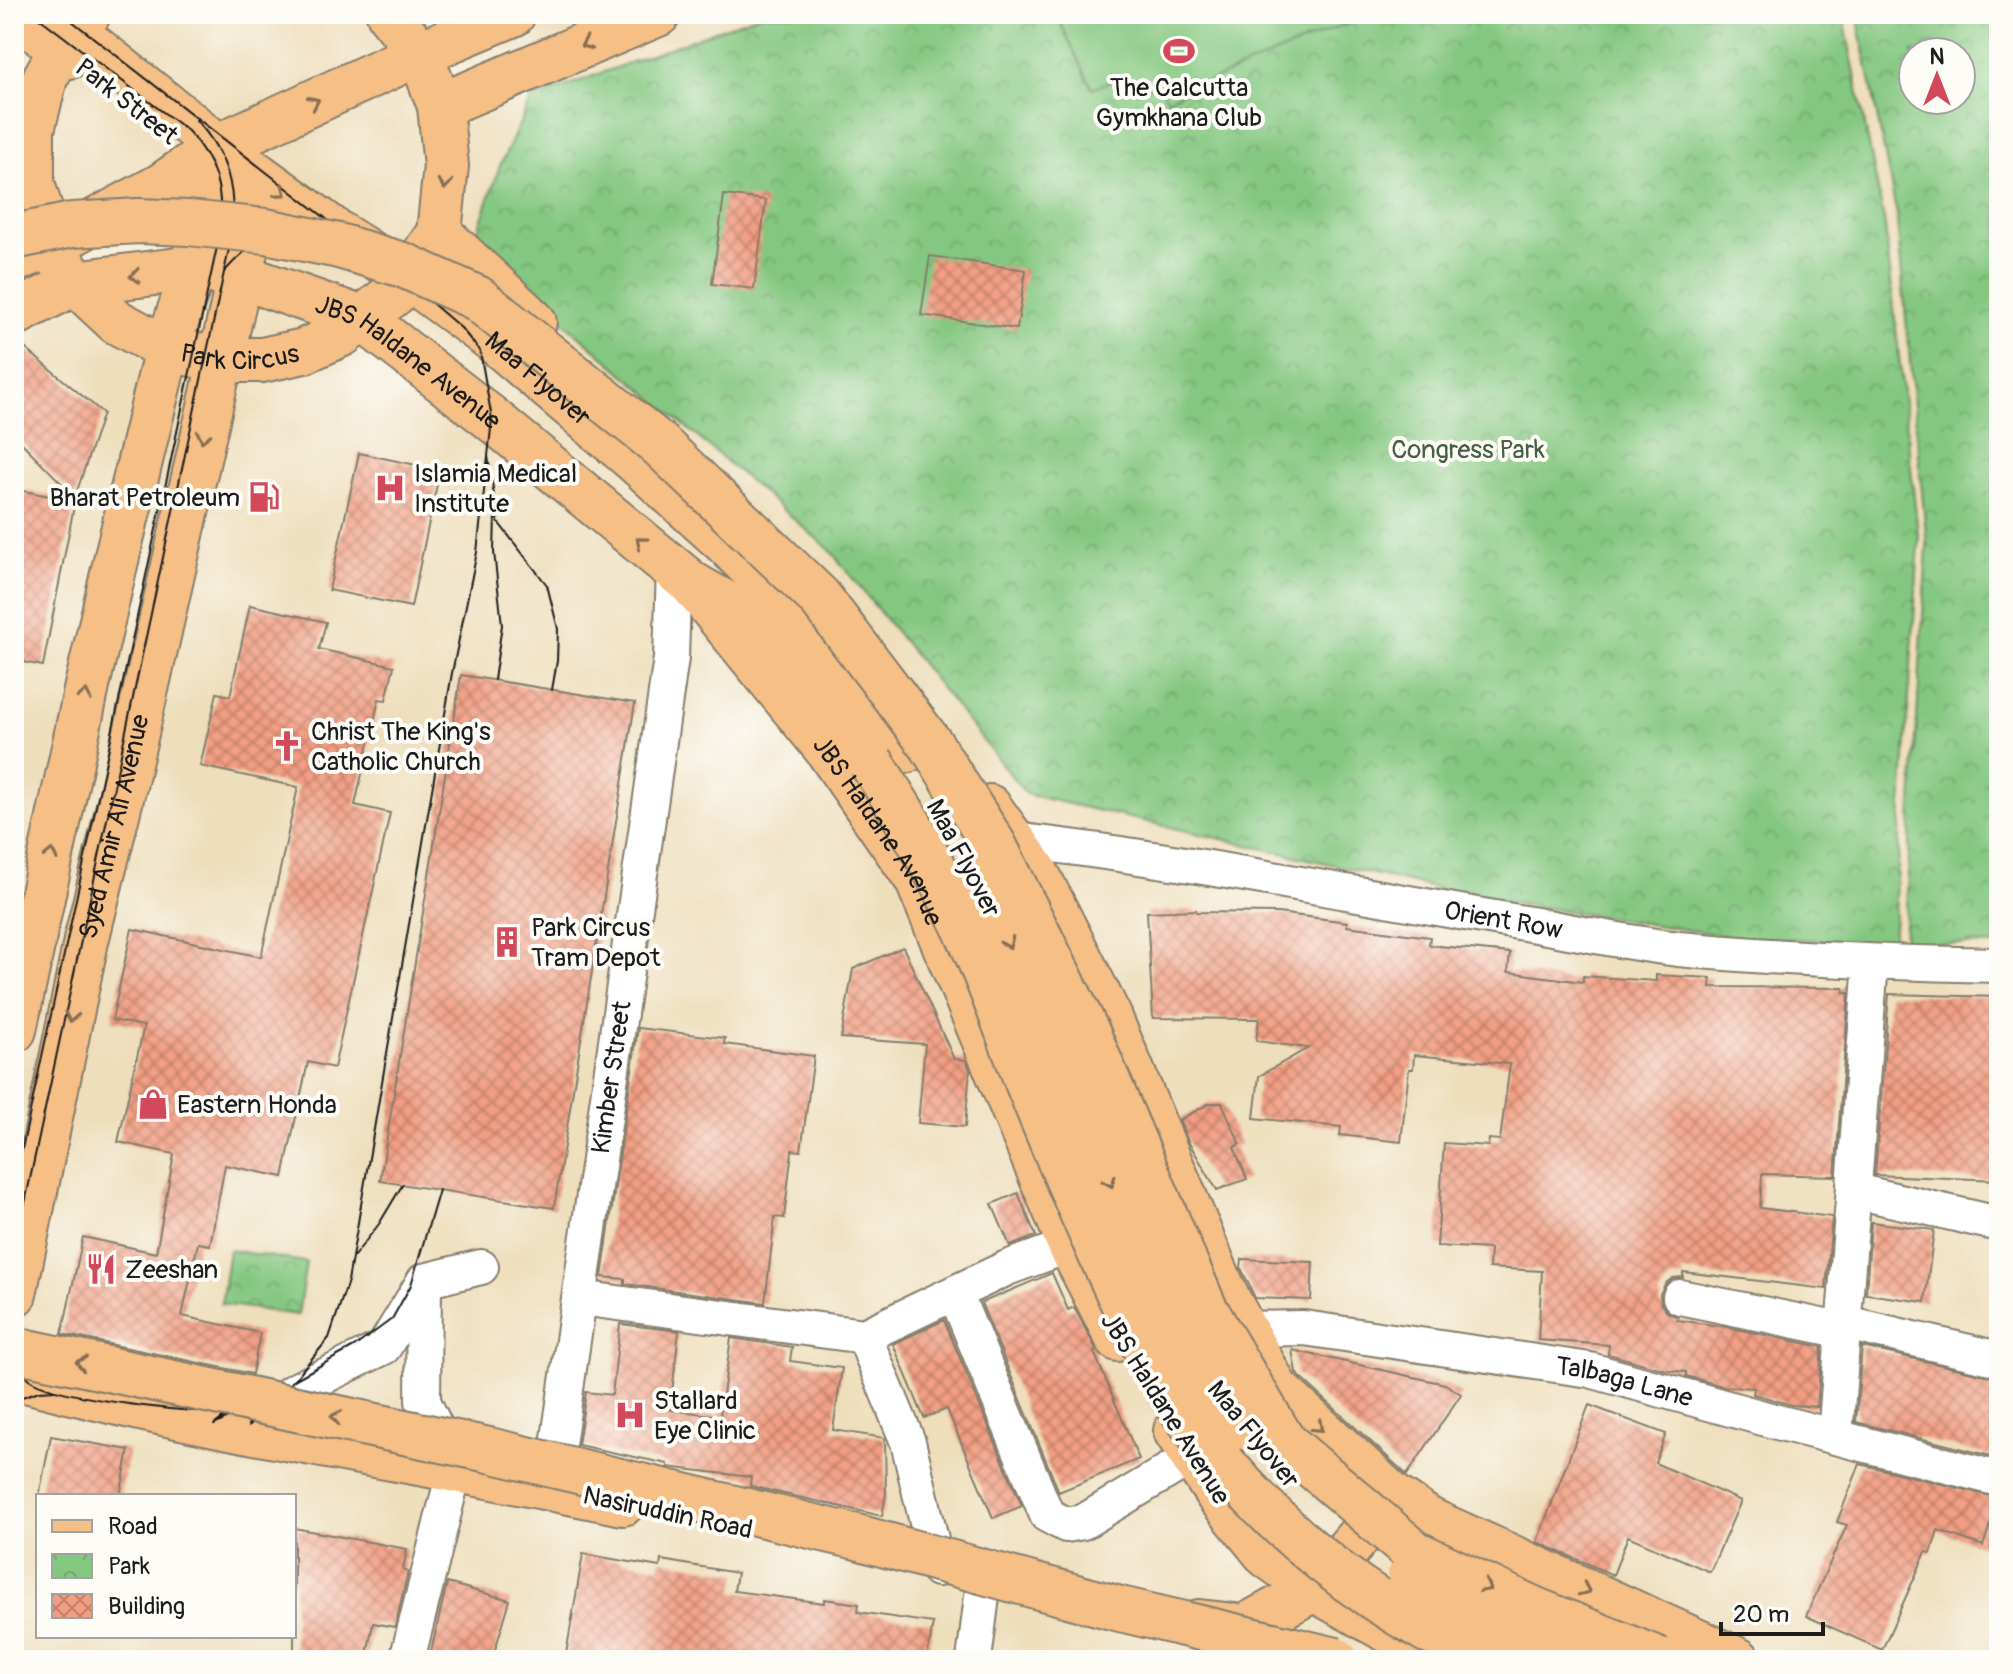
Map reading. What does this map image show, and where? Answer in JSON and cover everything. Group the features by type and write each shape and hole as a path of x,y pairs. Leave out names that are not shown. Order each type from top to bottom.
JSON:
{"main road":[{"name":"Park Street","path":"15,14 68,27 209,153"},
{"path":"389,14 420,53 440,106 446,166 439,233"},
{"path":"26,247 161,186 209,153 420,53 513,14"},
{"path":"440,106 658,14"},
{"name":"Park Circus","path":"68,27 45,78 32,130 32,183 26,247 75,283 117,322 167,349 220,360 262,360 304,351 342,334 400,289 406,276 439,233"},
{"name":"Syed Amir Ali Avenue","path":"14,1030 24,929 87,686 167,349 194,268 209,153"},
{"name":"Syed Amir Ali Avenue","path":"14,1294 86,941 246,248 246,203 237,177 209,153"},
{"name":"Maa Flyover","path":"209,153 406,276 492,339 728,545 816,634 872,702 905,751 984,889 1110,1184 1173,1323 1195,1360 1305,1497 1374,1552 1469,1615 1572,1660"},
{"path":"26,247 72,225 138,221 189,223 266,231 339,246 403,265 477,298 659,444 819,597 940,758 994,845 1088,1034 1205,1309 1283,1441 1415,1553 1533,1609 1659,1660"},
{"name":"Maa Flyover","path":"439,233 761,535 837,600 1036,872 1109,1016 1225,1294 1276,1389 1393,1496 1429,1520 1738,1660"},
{"name":"JBS Haldane Avenue","path":"14,314 75,283 194,268 240,276 363,319 492,419 683,576 826,748 917,879 1070,1245 1129,1360 1218,1495 1268,1556 1314,1589 1440,1660"},
{"name":"Maa Flyover","path":"683,576 746,615 829,708 871,762 940,878 969,937 1069,1186 1134,1326 1181,1409 1234,1478 1282,1528 1341,1576 1440,1639 1487,1660"},
{"path":"14,1349 489,1450 857,1537 1116,1608 1336,1660"},
{"name":"Nasiruddin Road","path":"14,1379 214,1425 455,1468 1159,1617 1244,1627 1314,1589"},
{"path":"1314,1589 1393,1496"}],"street":[{"name":"Kimber Street","path":"551,1488 683,576"},
{"name":"Orient Row","path":"1012,840 1181,862 1677,949 1871,962 1999,965"},
{"path":"1835,1437 1871,962"},
{"path":"1855,1191 1999,1224"},
{"path":"580,1298 864,1336 1007,1268 1070,1245"},
{"path":"214,1425 248,1426 292,1392 384,1347 424,1281 481,1267"},
{"path":"407,1660 455,1468 423,1401 424,1281"},
{"path":"955,1293 1047,1515 1066,1525 1083,1522 1193,1456"},
{"path":"1680,1297 1999,1359"},
{"name":"Talbaga Lane","path":"1243,1329 1304,1328 1590,1370 1999,1479"},
{"path":"864,1336 908,1442 938,1569"},
{"path":"974,1660 984,1580"}],"green space":[{"name":"Congress Park","path":"761,14 1843,14 1885,225 1919,543 1893,943 1733,937 1469,896 1026,794 830,550 473,245 500,166 531,99"},
{"name":"The Calcutta Gymkhana Club","path":"1056,14 1369,14 1168,99 1157,84 1137,92 1128,76 1092,88"},
{"path":"1857,14 1999,14 1999,945 1904,943 1927,546 1896,211"},
{"path":"229,1250 306,1262 298,1315 221,1304"}],"building":[{"path":"724,195 766,200 754,289 712,284"},
{"path":"930,256 1026,270 1017,329 921,315"},
{"path":"14,339 103,413 75,497 14,435"},
{"name":"Islamia Medical Institute","path":"359,453 440,470 411,607 329,590"},
{"path":"14,489 75,501 43,666 14,660"},
{"path":"250,605 326,622 319,649 394,666 386,700 379,699 355,805 390,813 334,1068 308,1062 283,1177 225,1165 210,1245 198,1243 182,1316 260,1333 252,1374 62,1334 83,1237 156,1253 174,1154 118,1142 144,1026 112,1020 132,929 261,957 298,787 200,766 217,693 230,696"},
{"name":"Park Circus Tram Depot","path":"461,675 635,703 554,1208 380,1181"},
{"path":"1147,912 1278,913 1430,937 1429,945 1510,953 1508,972 1583,982 1583,976 1656,981 1656,975 1711,978 1710,987 1844,988 1844,993 1849,993 1835,1176 1762,1174 1760,1208 1832,1217 1826,1289 1683,1272 1683,1277 1666,1283 1660,1294 1661,1304 1667,1312 1678,1317 1677,1320 1822,1347 1817,1407 1792,1405 1753,1394 1754,1388 1722,1386 1686,1376 1686,1372 1666,1370 1608,1354 1609,1345 1538,1340 1542,1271 1489,1268 1490,1249 1437,1246 1444,1143 1488,1146 1489,1139 1500,1140 1510,1064 1414,1055 1413,1069 1409,1069 1401,1142 1340,1135 1341,1127 1254,1118 1259,1076 1308,1048 1256,1041 1259,1019 1153,1018"},
{"path":"903,947 954,1059 966,1060 970,1070 965,1127 918,1123 925,1044 841,1038 853,969"},
{"path":"1889,994 1999,997 1999,1180 1875,1175"},
{"path":"638,1028 725,1038 724,1044 814,1056 801,1151 792,1150 784,1218 775,1217 765,1303 625,1284 625,1279 602,1277"},
{"path":"1210,1103 1222,1103 1240,1144 1234,1147 1247,1179 1217,1190 1179,1120"},
{"path":"1018,1193 1036,1236 1010,1246 992,1204"},
{"path":"1871,1222 1934,1230 1925,1302 1866,1294"},
{"path":"1242,1259 1313,1262 1311,1300 1255,1298 1241,1268"},
{"path":"1052,1273 1068,1310 1074,1307 1097,1351 1094,1352 1139,1459 1059,1492 981,1303"},
{"path":"944,1320 1022,1506 993,1518 947,1409 924,1418 893,1344"},
{"path":"620,1324 679,1331 670,1410 720,1416 731,1338 792,1347 790,1361 842,1368 833,1430 885,1438 886,1494 882,1516 750,1486 751,1477 668,1467 668,1464 578,1445 586,1392 612,1395"},
{"path":"1862,1347 1999,1378 1999,1458 1856,1422"},
{"path":"1292,1350 1445,1384 1461,1394 1407,1475 1296,1373"},
{"path":"1589,1405 1666,1434 1655,1463 1741,1501 1710,1572 1628,1536 1613,1575 1537,1542"},
{"path":"51,1436 129,1450 120,1494 39,1494"},
{"path":"1860,1464 1999,1498 1983,1546 1938,1530 1931,1553 1926,1552 1882,1650 1806,1616 1847,1525 1837,1522"},
{"path":"296,1528 407,1549 403,1570 408,1572 395,1627 373,1623 366,1660 294,1660"},
{"path":"583,1554 660,1567 661,1560 737,1573 734,1591 824,1603 824,1599 859,1604 858,1612 933,1623 927,1660 565,1660"},
{"path":"447,1583 510,1600 492,1660 429,1660"}],"tram line":[{"path":"14,1186 221,217 219,190 212,166 188,131 34,14"},
{"path":"63,14 405,280 461,328 480,351 492,419 488,456 498,522 547,585 558,629 552,690"},
{"path":"14,1254 232,235 233,202 228,173 216,146 196,120"},
{"path":"225,271 250,247 276,232 306,228 341,234"},
{"path":"294,1380 329,1338 348,1281 452,673 477,552 488,456"},
{"path":"494,680 502,625 494,552 495,515"},
{"path":"354,1256 379,1224 403,1184"},
{"path":"14,1356 32,1381 72,1394 159,1408 230,1412 214,1425 253,1405 248,1426 294,1380 354,1347 392,1319 411,1285 439,1190"},
{"path":"14,1400 39,1391 55,1390"}],"place":[{"name":"The Calcutta Gymkhana Club","path":"1179,51"},
{"name":"Islamia Medical Institute","path":"390,488"},
{"name":"Bharat Petroleum","path":"264,497"},
{"name":"Christ The King's Catholic Church","path":"287,746"},
{"name":"Park Circus Tram Depot","path":"507,942"},
{"name":"Eastern Honda","path":"153,1104"},
{"name":"Zeeshan","path":"101,1269"},
{"name":"Stallard Eye Clinic","path":"630,1415"}]}
